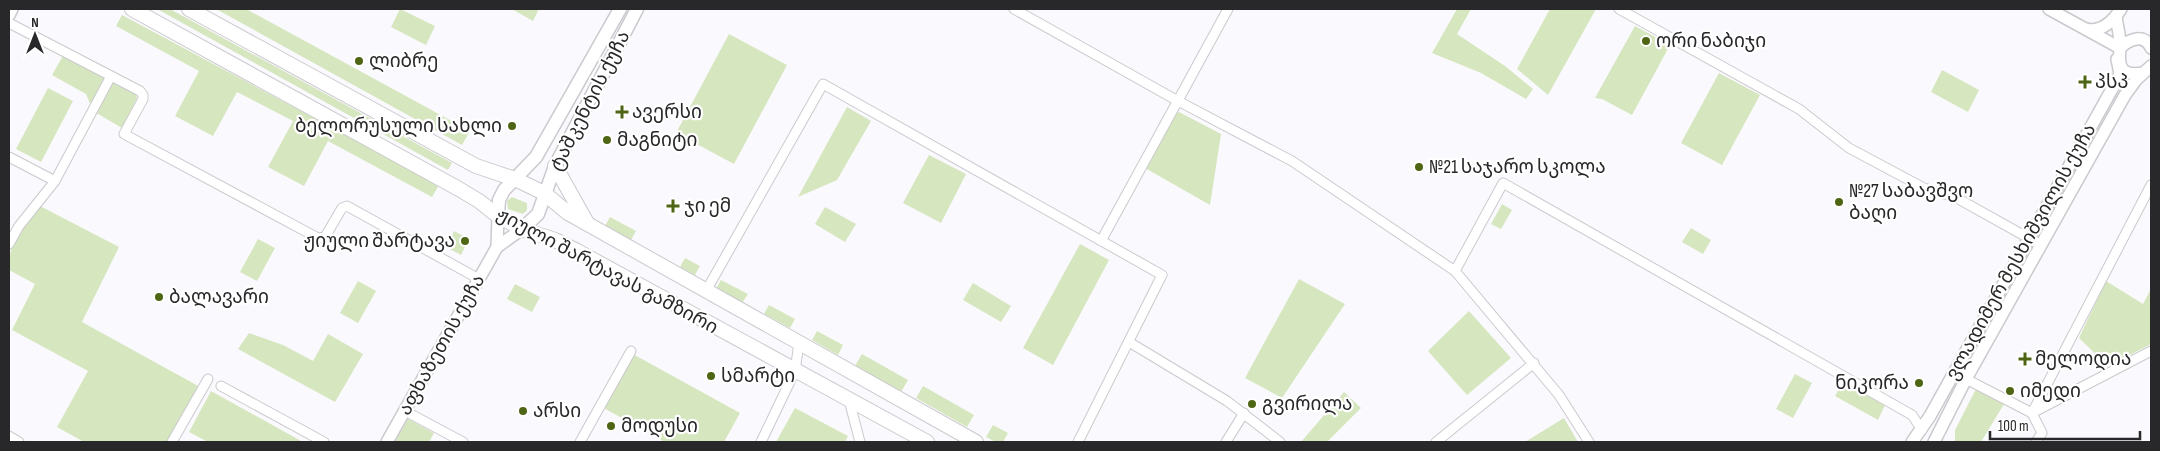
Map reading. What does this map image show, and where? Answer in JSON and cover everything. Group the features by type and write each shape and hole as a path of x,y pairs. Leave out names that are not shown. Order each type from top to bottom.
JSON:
{"main road":[{"name":"ჟიული შარტავას გამზირი","path":"132,9 466,193 498,216 522,229 562,244 927,442"},
{"name":"ჟიული შარტავას გამზირი","path":"189,9 476,166 515,179 544,193 568,213 976,442"},
{"name":"ტაშკენტის ქუჩა","path":"515,179 536,156 620,9"},
{"name":"ტაშკენტის ქუჩა","path":"544,193 555,166 637,9"},
{"path":"555,166 588,224"},
{"path":"498,216 499,200 504,190 515,179"},
{"path":"522,229 538,214 544,193"}],"street":[{"path":"9,14 12,9"},
{"path":"1014,9 1178,101 1292,161 1455,271 1534,363 1571,411 1589,442"},
{"path":"1101,241 1228,9"},
{"path":"1619,9 1799,109 1849,148 1924,188 1955,197 2041,245"},
{"path":"2049,9 2084,28 2119,53 2122,69 2132,75 2149,72"},
{"path":"2084,28 2093,31 2108,25 2118,12"},
{"name":"ვლადიმერ მესხიშვილის ქუჩა","path":"1912,442 1922,430 2120,74 2118,12"},
{"path":"9,23 140,91 143,95 142,99 124,134 318,238 325,237 342,208 347,206 479,279"},
{"path":"2119,53 2128,40 2140,39 2150,44 2151,48"},
{"name":"ვლადიმერ მესხიშვილის ქუჩა","path":"1934,442 1966,379 2125,95 2149,72"},
{"path":"9,244 18,226 55,181 111,76"},
{"path":"706,290 823,84 1162,274 1078,442"},
{"path":"9,157 55,181"},
{"path":"1455,271 1503,183 1912,415 1922,430"},
{"path":"2032,413 2151,184"},
{"name":"აფხაზეთის ქუჩა","path":"497,247 498,216"},
{"name":"აფხაზეთის ქუჩა","path":"387,442 497,247 522,229"},
{"path":"1129,342 1244,413 1280,442"},
{"path":"761,442 795,371 799,343"},
{"path":"580,442 631,351"},
{"path":"2032,413 2151,351"},
{"path":"1436,442 1534,363"},
{"path":"172,442 208,379"},
{"path":"1966,379 2032,413 2042,433 2036,442"},
{"path":"221,386 324,442"},
{"path":"850,400 859,442"},
{"path":"405,411 463,442"},
{"path":"1226,442 1244,413"},
{"path":"9,436 19,442"}],"green space":[{"path":"157,9 170,9 452,163 448,170"},
{"path":"216,9 246,9 470,131 462,145"},
{"path":"400,9 435,26 426,45 391,27"},
{"path":"512,9 539,9 533,21"},
{"path":"1457,9 1471,9 1457,34 1505,66 1533,89 1526,99 1481,73 1432,53"},
{"path":"1550,9 1596,9 1548,95 1517,69"},
{"path":"122,15 439,185 432,197 328,141 304,186 268,167 293,121 237,92 213,136 175,116 199,71 116,26"},
{"path":"1635,26 1670,45 1632,115 1602,99 1595,98"},
{"path":"729,34 787,65 734,164 676,133"},
{"path":"64,54 135,91 137,98 122,128 93,111 86,94 52,75"},
{"path":"1942,70 1979,90 1968,112 1931,92"},
{"path":"1719,73 1760,95 1722,165 1681,143"},
{"path":"48,88 73,101 41,162 16,149"},
{"path":"847,107 871,121 837,180 798,197"},
{"path":"1179,112 1221,134 1210,205 1145,168 1175,114"},
{"path":"929,155 966,174 941,223 903,203"},
{"path":"512,197 527,203 527,210 523,214 508,209 507,201"},
{"path":"1502,204 1512,210 1501,229 1491,224"},
{"path":"40,206 119,247 82,322 200,387 169,442 84,442 57,427 88,371 12,330 35,284 9,270 11,250 17,235"},
{"path":"825,207 856,224 845,242 815,224"},
{"path":"610,217 636,231 631,240 605,226"},
{"path":"1691,228 1711,240 1703,254 1682,242"},
{"path":"454,231 469,239 461,255 446,247"},
{"path":"258,239 275,248 257,281 240,272"},
{"path":"1080,244 1109,260 1053,365 1023,348"},
{"path":"685,258 700,266 695,275 680,267"},
{"path":"1299,279 1345,304 1282,398 1245,378"},
{"path":"721,280 748,294 742,303 716,289"},
{"path":"358,281 376,291 358,323 340,313"},
{"path":"2106,281 2143,304 2151,289 2151,344 2108,366 2079,338"},
{"path":"973,283 1011,306 1001,322 963,300"},
{"path":"515,284 540,297 532,312 507,299"},
{"path":"769,305 795,319 790,328 764,314"},
{"path":"1469,311 1511,358 1467,395 1428,351"},
{"path":"817,331 843,345 838,355 812,340"},
{"path":"249,333 283,345 313,361 328,334 363,354 335,402 238,349"},
{"path":"631,353 740,413 724,442 665,442 602,407"},
{"path":"862,354 908,380 901,392 855,366"},
{"path":"1795,374 1812,383 1793,418 1776,409"},
{"path":"1843,382 1885,405 1878,420 1835,396"},
{"path":"923,386 974,415 967,427 916,398"},
{"path":"1976,389 2004,404 1981,442 1955,442 1955,430"},
{"path":"211,391 303,442 208,442 189,432"},
{"path":"1344,392 1361,408 1327,442 1301,442"},
{"path":"795,408 848,436 845,442 776,442"},
{"path":"1564,418 1578,442 1525,442"},
{"path":"408,419 434,433 429,442 395,442"},
{"path":"993,425 1008,433 1003,442 996,442 986,437"}],"place":[{"name":"ორი ნაბიჯი","path":"1646,41"},
{"name":"ლიბრე","path":"359,61"},
{"name":"პსპ","path":"2085,82"},
{"name":"ავერსი","path":"622,112"},
{"name":"ბელორუსული სახლი","path":"512,126"},
{"name":"მაგნიტი","path":"607,140"},
{"name":"№21 საჯარო სკოლა","path":"1419,167"},
{"name":"№27 საბავშვო ბაღი","path":"1839,202"},
{"name":"ჯი ემ","path":"673,206"},
{"name":"ჟიული შარტავა","path":"465,241"},
{"name":"ბალავარი","path":"159,297"},
{"name":"მელოდია","path":"2025,359"},
{"name":"სმარტი","path":"711,376"},
{"name":"ნიკორა","path":"1919,383"},
{"name":"იმედი","path":"2010,391"},
{"name":"გვირილა","path":"1252,404"},
{"name":"არსი","path":"523,411"},
{"name":"მოდუსი","path":"611,426"}]}
